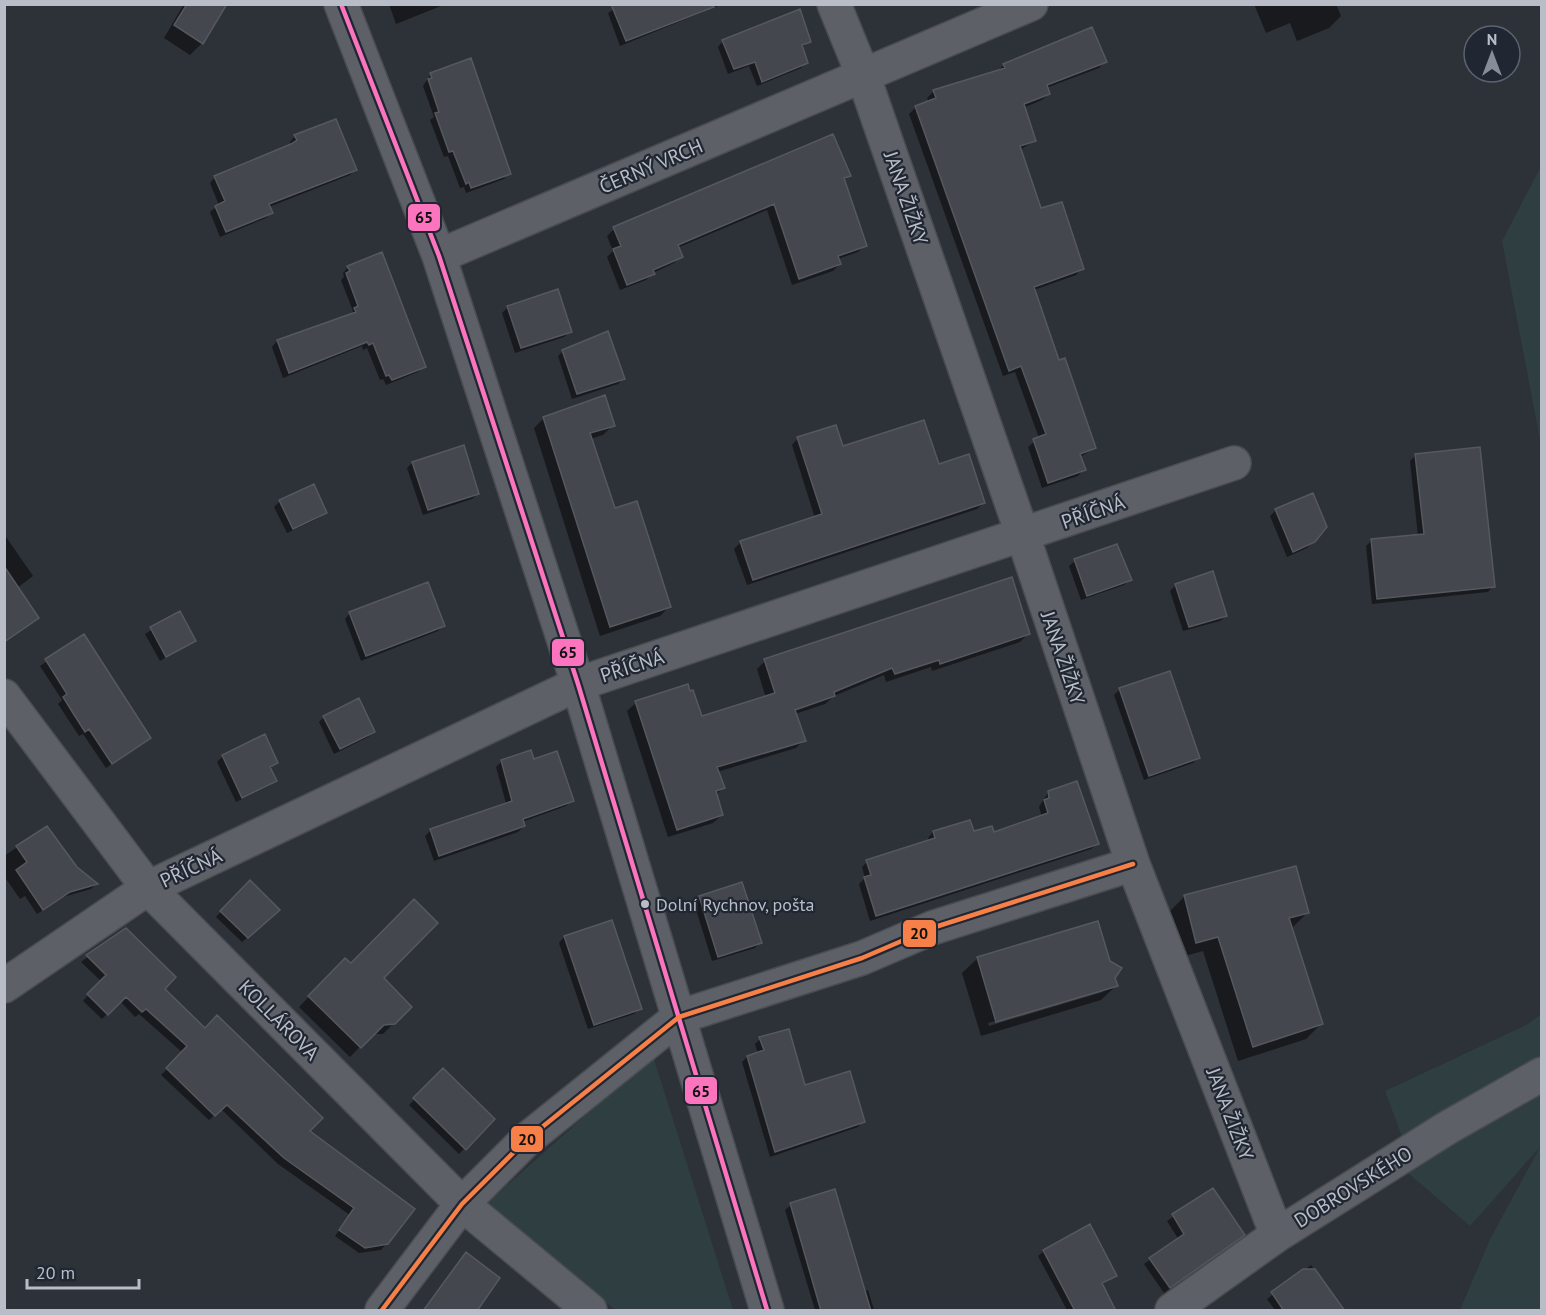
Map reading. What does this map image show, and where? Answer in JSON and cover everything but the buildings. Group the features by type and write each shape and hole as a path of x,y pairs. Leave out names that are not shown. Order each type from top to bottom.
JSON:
{"street":[{"path":"341,4 439,256 578,684 767,1311"},
{"path":"834,4 863,75"},
{"name":"ČERNÝ VRCH","path":"439,256 1031,4"},
{"name":"JANA ŽIŽKY","path":"863,75 1023,536 1132,864 1277,1235"},
{"name":"PŘÍČNÁ","path":"4,986 148,888 578,684 1023,536 1234,463"},
{"name":"KOLLÁROVA","path":"4,696 148,888 462,1204 590,1311"},
{"path":"382,1311 462,1204 526,1140 679,1017 862,958 932,928 1132,864"},
{"name":"DOBROVSKÉHO","path":"1172,1311 1277,1235 1447,1128 1542,1074"}],"shaded area":[{"path":"1541,166 1541,445 1502,241"},
{"path":"1541,1014 1541,1310 1460,1310 1490,1239 1540,1147 1470,1226 1409,1174 1401,1134 1385,1091 1528,1024"},
{"path":"654,1059 733,1310 615,1310 486,1204 634,1072"}],"transit line":[{"name":"65","path":"341,4 439,256 578,684 767,1310"},
{"name":"20","path":"382,1310 462,1204 526,1140 679,1017 862,958 932,928 1133,864"}],"place":[{"name":"Dolní Rychnov, pošta","path":"645,904"}]}
